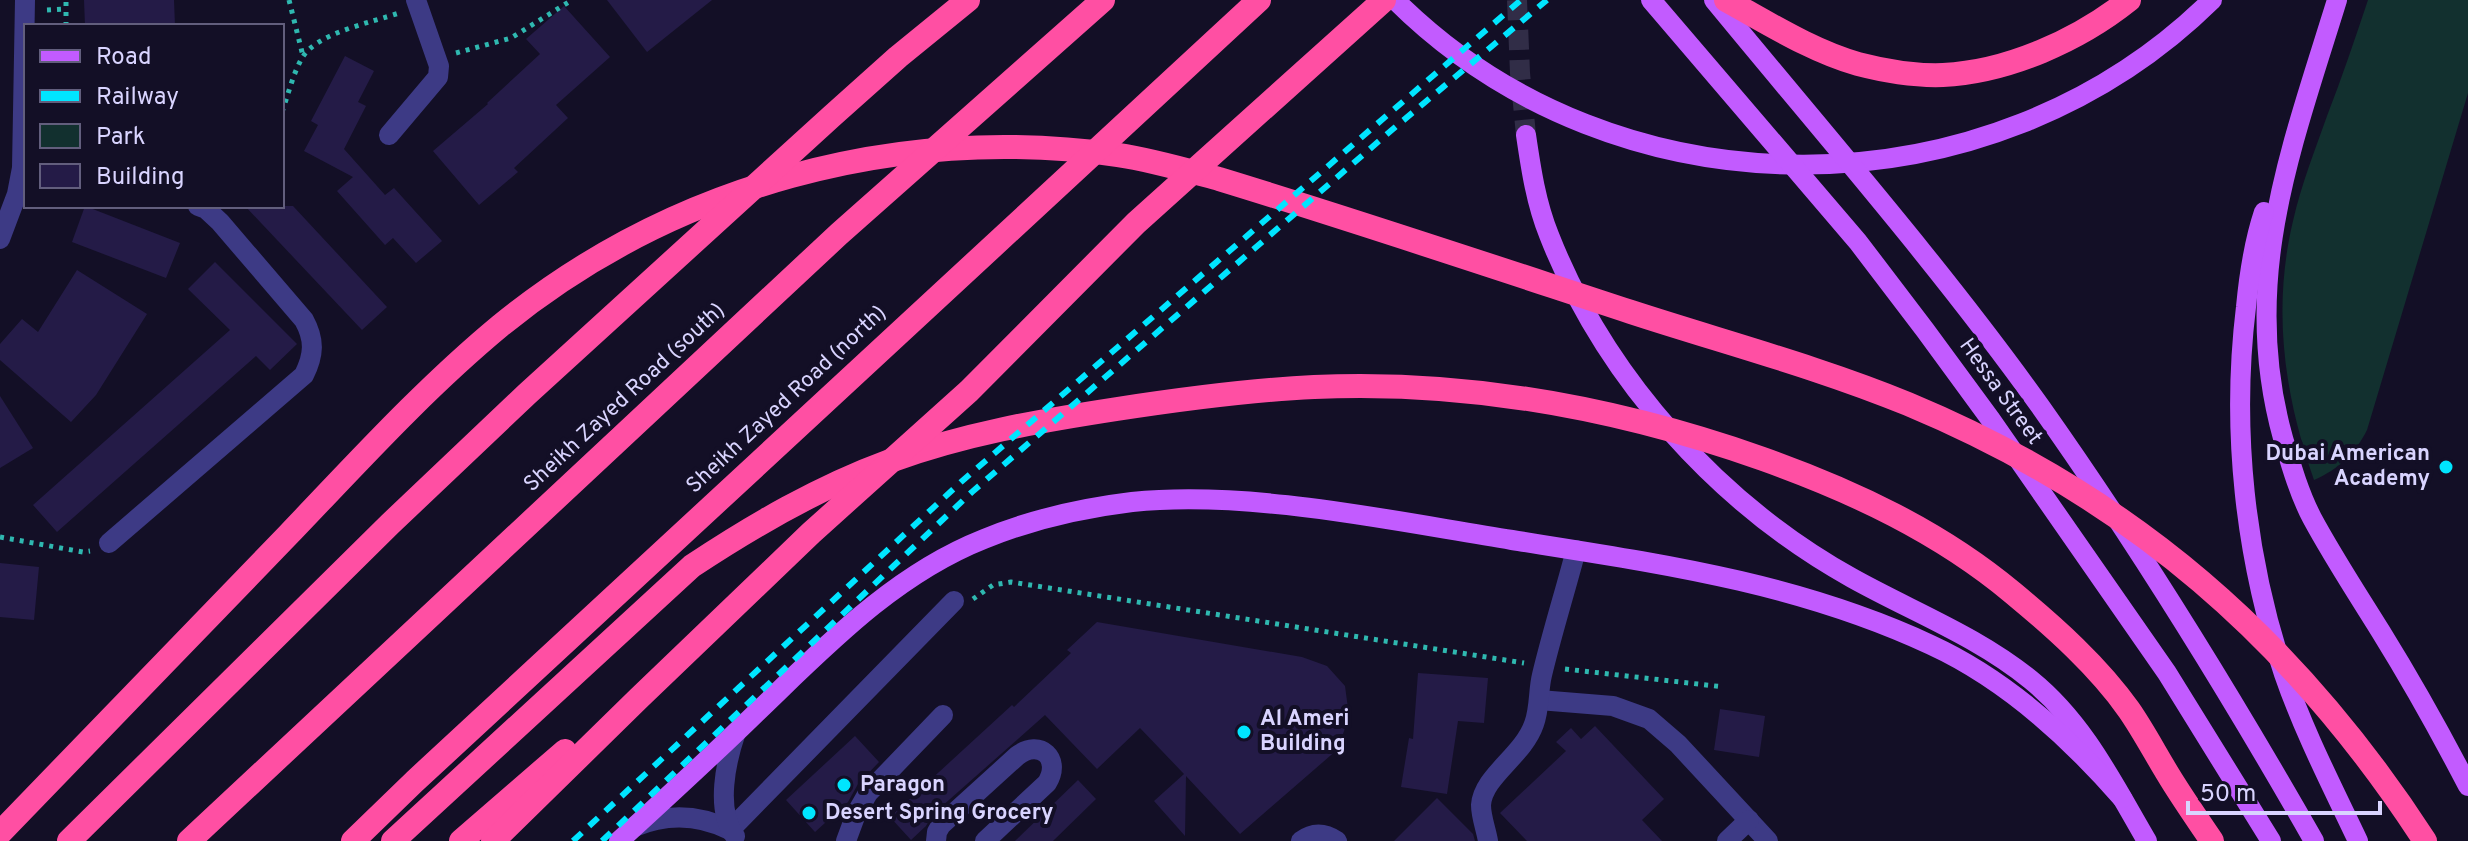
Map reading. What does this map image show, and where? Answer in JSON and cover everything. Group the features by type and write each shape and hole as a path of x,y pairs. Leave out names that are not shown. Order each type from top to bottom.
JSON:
{"highway":[{"path":"898,57 949,0"},
{"path":"69,841 458,459 898,57 968,0"},
{"name":"Sheikh Zayed Road (south)","path":"189,841 839,234 1103,0"},
{"name":"Sheikh Zayed Road (north)","path":"353,841 1259,0"},
{"path":"493,841 811,533 969,391 1136,223 1384,0"},
{"path":"1726,0 1829,54 1885,70 1943,75 2013,62 2089,27 2129,0"},
{"path":"0,833 426,392 513,317 586,266 675,217 770,181 831,165 919,151 1020,146 1122,156 1171,166 1281,198 1846,381 1934,416 2005,449 2074,488 2127,523 2225,601 2282,656 2354,739 2392,789 2425,841"},
{"path":"393,841 692,566 762,522 837,483 928,448 1050,419 1237,392 1392,386 1469,391 1577,407 1697,436 1822,481 1872,503 1932,536 2011,591 2053,627 2091,666 2127,708 2212,841"},
{"path":"461,841 555,759 639,698"}],"main road":[{"path":"1395,0 1444,43 1484,71 1569,117 1615,134 1693,154 1803,166 1866,162 1944,149 2035,119 2119,75 2158,48 2212,0"},
{"name":"Hessa Street","path":"1651,0 1858,242 1925,330 2167,673 2271,841"},
{"name":"Hessa Street","path":"1714,0 1944,280 2039,405 2217,674 2314,841"},
{"path":"2337,0 2292,146 2273,226 2266,292 2268,358 2288,455 2311,516 2403,668 2468,786"},
{"path":"1526,135 1541,209 1568,279 1618,362 1674,435 1740,500 1814,555 1991,650 2033,682 2079,729 2101,759 2147,841"},
{"path":"2292,146 2262,218 2250,277 2240,376 2242,461 2252,547 2271,633 2300,717 2358,841"},
{"path":"626,834 819,653 909,577 943,557 1025,524 1132,502 1262,504 1327,511 1687,568 1781,590 1872,620 1979,670 2021,700 2095,767 2122,798"}],"street":[{"path":"25,0 25,24"},
{"path":"389,135 438,77 439,66 417,3"},
{"path":"0,239 17,194 24,160"},
{"path":"109,543 304,375 311,362 311,333 304,320 220,222 203,208"},
{"path":"1488,841 1481,807 1483,794 1528,739 1537,714 1544,667 1576,550"},
{"path":"734,836 954,601"},
{"path":"1539,700 1613,706 1649,719 1678,744 1768,841"},
{"path":"846,841 868,793 943,715"},
{"path":"734,836 724,794 725,773 736,732"},
{"path":"936,841 941,825 1024,750 1034,748 1043,751 1050,757 1053,766 1047,783 985,841"},
{"path":"626,834 661,818 690,817 717,824 734,836"},
{"path":"1727,841 1749,820"},
{"path":"1301,841 1317,834 1328,835 1337,841"}],"path":[{"path":"66,0 66,24"},
{"path":"289,0 303,56"},
{"path":"436,58 511,38 572,0"},
{"path":"284,107 303,56 316,43 417,3"},
{"path":"0,537 83,552 97,550 109,543"},
{"path":"954,601 967,602 993,585 1011,582 1544,667 1724,687"}],"green space":[{"path":"2368,0 2468,0 2468,93 2367,430 2345,460 2314,480 2289,384 2284,352 2283,287 2293,221 2304,181"}],"building":[{"path":"84,0 174,0 175,24 85,24"},
{"path":"607,0 712,0 647,52"},
{"path":"564,6 610,57 556,105 568,118 514,168 518,172 479,205 433,151 540,54 526,39"},
{"path":"345,56 374,71 358,102 366,106 344,149 385,195 394,188 442,241 416,263 393,238 385,245 337,191 353,177 304,151 318,125 311,121"},
{"path":"293,206 387,307 362,330 247,208"},
{"path":"84,208 90,208 180,243 166,278 72,242"},
{"path":"215,262 297,344 270,370 256,356 57,532 33,505 230,330 188,289"},
{"path":"77,270 147,314 96,395 71,422 0,360 0,344 22,319 38,332"},
{"path":"0,396 33,448 0,468"},
{"path":"0,563 39,567 34,620 0,617"},
{"name":"Al Ameri Building","path":"1097,622 1302,657 1327,666 1345,686 1349,716 1338,749 1240,834 1186,776 1185,836 1154,801 1184,774 1140,728 1097,769 1045,715 932,815 926,826 911,840 890,817 1012,705 1014,707 1071,653 1067,650"},
{"path":"1418,673 1488,678 1484,723 1458,721 1447,794 1401,787 1409,738 1413,739"},
{"path":"1720,709 1765,716 1759,757 1714,750"},
{"path":"1595,726 1664,799 1642,820 1662,841 1527,841 1500,813 1566,751 1556,742 1571,728 1581,739"},
{"path":"855,736 879,762 858,784 848,802 815,832 786,800"},
{"path":"1078,780 1096,799 1053,841 1015,841"},
{"path":"1437,798 1473,834 1475,841 1394,841"}],"tunnel":[{"path":"1517,0 1526,135"}],"railway":[{"path":"573,841 961,482 1521,0"},
{"path":"602,841 972,492 1547,0"}],"place":[{"name":"Dubai American Academy","path":"2446,467"},
{"name":"Al Ameri Building","path":"1244,732"},
{"name":"Paragon","path":"844,785"},
{"name":"Desert Spring Grocery","path":"809,813"}]}
